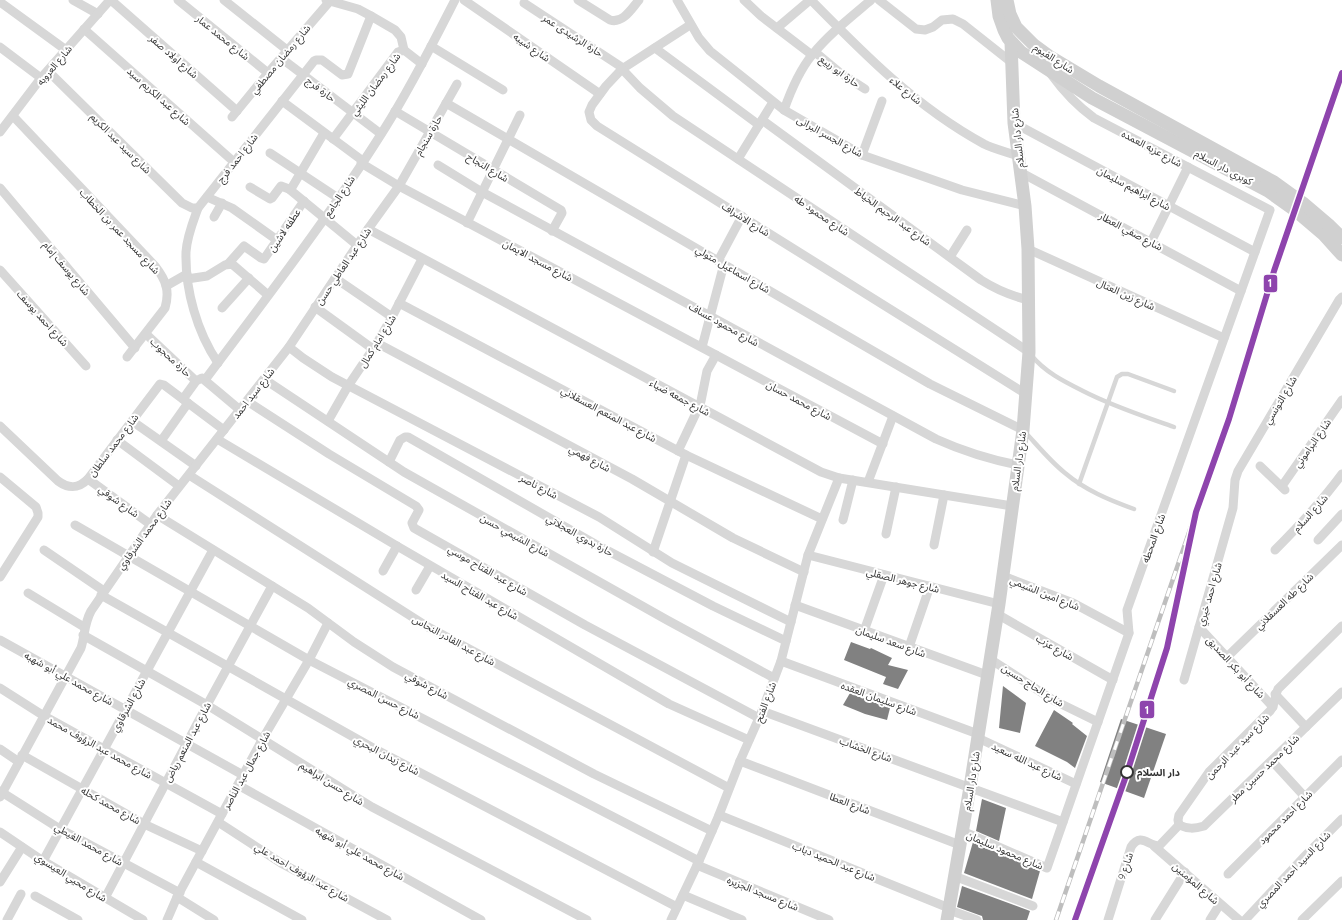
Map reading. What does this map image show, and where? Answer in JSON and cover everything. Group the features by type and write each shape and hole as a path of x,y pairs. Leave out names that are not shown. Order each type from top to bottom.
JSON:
{"main road":[{"name":"شارع دار السلام","path":"948,913 970,787 1003,576 1023,430 1029,352 1028,249 1025,206 1014,124 1011,42 1001,23 997,0"},
{"name":"شارع الفيوم","path":"1007,0 1007,5 1014,23 1025,37 1049,56 1099,86"},
{"name":"شارع الفيوم","path":"1011,42 1021,52 1092,98"},
{"name":"كوبري دار السلام","path":"1099,86 1274,182 1303,202 1342,238"},
{"name":"كوبري دار السلام","path":"1092,98 1268,191 1296,211 1323,234 1342,255"}],"street":[{"path":"73,0 98,14"},
{"name":"شارع العروبه","path":"1,128 13,116 41,78 111,0"},
{"name":"شارع اولاد صفر","path":"111,0 234,114"},
{"name":"شارع محمد عمار","path":"178,0 268,73"},
{"path":"224,0 287,50"},
{"name":"شارع الجامع","path":"186,401 200,380 218,363 268,295 324,218 381,134 422,64 455,0"},
{"name":"شارع شيبه","path":"464,0 600,94"},
{"path":"578,0 610,20 615,21 619,21 623,18 639,0"},
{"name":"شارع الجسر البرانى","path":"677,0 699,38 710,51 784,110 862,155 962,190 1025,206"},
{"name":"حارة ابو ربيع","path":"744,0 777,28 865,89"},
{"path":"777,28 811,0"},
{"name":"شارع علاء","path":"811,0 882,71 914,98 985,144 1018,156"},
{"path":"784,110 791,89 813,53 838,28 871,0"},
{"path":"879,0 916,29 925,30 933,27 942,20 953,19 963,24 1011,62"},
{"path":"328,1 351,7 371,16 399,33 404,50"},
{"name":"شارع رمضان مصطفي","path":"234,114 328,1"},
{"path":"0,2 66,50"},
{"name":"حارة الرشيدى عمر","path":"524,3 623,68"},
{"name":"شارع احمد فرج","path":"218,363 209,349 196,319 187,276 186,251 190,229 198,208 314,61 319,59 342,75 348,74 371,16"},
{"name":"شارع الاشراف","path":"690,24 623,68 592,105 589,112 591,120 597,126 1026,394"},
{"name":"شارع عبد الكريم سيد","path":"84,30 234,162"},
{"path":"431,46 503,90"},
{"path":"0,47 41,78"},
{"name":"شارع عبد الرحيم الخياط","path":"655,48 996,290 1029,300"},
{"name":"شارع رمضان الليثي","path":"333,139 398,52 404,50 422,64"},
{"name":"حارة فرج","path":"281,58 381,134"},
{"name":"شارع محمود طه","path":"623,68 640,88 673,116 1029,352"},
{"name":"شارع عزبه العمده","path":"1047,68 1068,96 1089,114 1270,210"},
{"name":"شارع سيد عبد الكريم","path":"48,71 182,203 192,208 198,208"},
{"name":"حارة سنجام","path":"399,186 457,84"},
{"name":"شارع مسجد الايمان","path":"282,101 362,162 399,186 716,355"},
{"path":"862,155 882,101"},
{"path":"738,159 774,102"},
{"name":"شارع اسماعيل متولي","path":"446,103 930,384 1023,430"},
{"name":"شارع النجاح","path":"395,111 562,211 552,231"},
{"path":"467,222 520,115"},
{"name":"شارع مسجد عمر بن الخطاب","path":"13,116 155,266 162,276 166,286 168,298 165,308 127,357"},
{"name":"شارع ابراهيم سليمان","path":"1014,124 1255,252"},
{"path":"289,189 293,187 324,133"},
{"path":"270,153 338,198"},
{"name":"شارع محمود عساف","path":"438,165 482,192 552,231 936,439 962,451 989,459 1018,465"},
{"path":"1151,242 1188,167"},
{"name":"شارع صفي العطار","path":"1020,172 1241,291"},
{"path":"250,187 270,199 281,186 289,189 357,245"},
{"name":"شارع عبد العاطي حسن","path":"289,346 399,186"},
{"name":"شارع يوسف إمام","path":"0,188 135,348"},
{"path":"207,197 232,208 277,240"},
{"name":"عطفه لاشين","path":"228,264 244,246 264,259 304,201"},
{"path":"214,217 222,204"},
{"name":"شارع المحطه","path":"1047,868 1129,633 1127,610 1270,210"},
{"path":"702,348 721,262 742,216"},
{"name":"شارع جمعه ضياء","path":"368,229 815,470 839,478 1012,506"},
{"path":"950,258 967,230"},
{"name":"شارع زين العتال","path":"1028,249 1224,338"},
{"name":"شارع امام كمال","path":"328,421 348,386 375,346 392,317 422,259"},
{"path":"166,286 187,276 207,276 228,264 235,266 268,295"},
{"name":"شارع احمد يوسف","path":"0,270 86,366"},
{"path":"222,308 249,278"},
{"path":"335,278 392,317"},
{"name":"شارع التونسي","path":"1233,508 1235,480 1238,471 1342,297"},
{"name":"شارع عبد المنعم العسقلاني","path":"399,303 682,453 822,519"},
{"name":"شارع فهمي","path":"315,307 375,346 670,501 734,538 804,572"},
{"name":"حارة محجوب","path":"146,334 200,380 240,410"},
{"name":"شارع سيد احمد","path":"217,439 289,346"},
{"name":"شارع ناصر","path":"289,346 317,368 348,386 599,518 653,552 683,568 791,622"},
{"path":"653,552 670,501 682,453 698,407 706,376 716,355"},
{"name":"شارع محمد حسان","path":"716,355 882,444"},
{"name":"شارع الشيمي حسن","path":"264,379 404,472 667,620 774,678"},
{"name":"شارع محمد سلطان","path":"0,426 65,486 74,488 82,485 88,479 160,384 164,385 224,430"},
{"name":"شارع البراموني","path":"1260,466 1284,489 1342,400"},
{"path":"161,442 186,401"},
{"name":"شارع عبد الفتاح موسي","path":"247,401 329,454 416,506 419,510 412,523 414,528 585,625 761,714"},
{"path":"868,482 893,416"},
{"path":"132,421 196,466"},
{"name":"حارة بدوي العجلاتي","path":"389,462 400,440 402,438 408,438 595,544 713,606 786,641"},
{"name":"شارع محمد الشرقاوي","path":"1,794 81,648 86,619 150,524 217,439"},
{"name":"شارع عبد الفتاح السيد","path":"217,439 430,566 669,704 749,740"},
{"path":"117,440 179,486"},
{"name":"شارع السلام","path":"1275,550 1328,493 1342,474"},
{"name":"شارع عبد القادر النحاس","path":"189,475 428,627 729,788"},
{"path":"0,477 36,507 38,514 38,517 3,564 0,577"},
{"name":"شارع الفتح","path":"671,920 719,815 740,761 761,714 781,661 808,555 839,478"},
{"name":"شارع شوقي","path":"88,479 150,524"},
{"path":"843,520 853,480"},
{"path":"886,534 896,487"},
{"path":"934,545 944,495"},
{"name":"شارع احمد خيري","path":"1184,680 1233,508"},
{"path":"1318,540 1342,514"},
{"name":"شارع شوقي","path":"157,515 272,586 393,667 594,774 712,831"},
{"name":"شارع حسن المصري","path":"75,524 309,660 698,863"},
{"name":"شارع طه العسقلاني","path":"1227,657 1342,545"},
{"path":"383,570 397,546"},
{"name":"شارع زيدان البحري","path":"44,550 103,593 286,699 373,748 677,907"},
{"name":"شارع الشرقاوي","path":"43,861 213,550"},
{"name":"شارع جوهر الصقلي","path":"808,555 930,586 998,609"},
{"path":"416,590 430,566"},
{"path":"864,631 884,575"},
{"name":"شارع امين الشيمي","path":"1003,576 1074,603 1129,633"},
{"name":"شارع عبد المنعم رياض","path":"104,898 272,586"},
{"path":"909,647 930,586"},
{"name":"شارع حسن ابراهيم","path":"28,593 147,671 207,705 372,807 587,920"},
{"name":"شارع سعد سليمان","path":"795,605 988,675"},
{"name":"شارع عزب","path":"998,609 1113,680"},
{"name":"شارع جمال عبد الناصر","path":"167,920 178,895 262,740 309,660 328,623"},
{"path":"1274,707 1275,694 1278,689 1342,626"},
{"name":"شارع أبو بكر الصديق","path":"1199,627 1274,707"},
{"name":"شارع محمد علي أبو شهبه","path":"0,640 244,775"},
{"name":"شارع الحاج حسين","path":"990,659 1053,700 1098,722"},
{"name":"شارع سليمان العقده","path":"781,661 978,736"},
{"name":"شارع محمد عبد الرؤوف محمد","path":"0,688 44,716 166,783 220,818"},
{"name":"شارع محمد حسين مطر","path":"1179,825 1187,829 1196,829 1204,826 1342,692"},
{"path":"1275,694 1306,727"},
{"name":"شارع سيد عبد الرحمن","path":"1179,825 1179,815 1209,772 1274,707"},
{"name":"شارع الخشاب","path":"761,714 970,787 1063,822"},
{"name":"شارع عبد الله سعيد","path":"978,736 1076,784"},
{"name":"شارع محمد كحله","path":"0,749 82,789 144,824 202,851"},
{"name":"شارع احمد محمود","path":"1228,874 1342,760"},
{"name":"شارع العطا","path":"740,761 960,845"},
{"path":"1272,761 1305,797"},
{"name":"شارع محمد علي أبو شهبه","path":"238,785 482,920"},
{"name":"شارع محمد الغيطي","path":"1,794 178,895 214,920"},
{"name":"شارع عبد الحميد دياب","path":"719,815 948,913 977,920"},
{"name":"شارع عبد الرؤوف احمد علي","path":"220,818 281,863 387,920"},
{"name":"شارع السيد احمد المصري","path":"1245,920 1303,858 1342,820"},
{"path":"1154,846 1161,845 1179,825"},
{"name":"شارع محيي العيسوي","path":"0,832 43,861 143,920"},
{"name":"شارع محمود سليمان","path":"962,832 1047,868"},
{"name":"شارع 9","path":"1108,920 1134,842 1143,840 1154,846"},
{"path":"0,882 22,846"},
{"name":"شارع المؤمنين","path":"1154,846 1239,920"},
{"path":"196,862 302,920"},
{"name":"شارع مسجد الجزيره","path":"698,863 829,920"},
{"path":"1155,920 1185,872"},
{"path":"954,876 1033,906"},
{"path":"1302,920 1342,881"},
{"path":"7,920 21,894"},
{"path":"683,895 742,920"},
{"path":"35,896 62,916 78,920"},
{"path":"1210,920 1220,904"}],"lane":[{"path":"1029,352 1046,371 1057,378 1107,403 1174,427"},
{"path":"1079,484 1117,377 1122,374 1128,374 1174,391"},
{"path":"1023,430 1052,461 1079,484 1101,496 1134,509"}],"building":[{"path":"851,642 870,649 871,648 892,658 888,665 908,670 898,689 883,684 886,677 844,660"},
{"path":"1003,686 1026,703 1020,733 999,728"},
{"path":"850,693 890,708 887,720 865,714 843,705"},
{"path":"1054,710 1073,723 1072,724 1087,736 1075,768 1067,762 1035,746"},
{"name":"دار السلام","path":"1121,719 1166,734 1144,798 1100,782"},
{"path":"982,799 1006,808 999,841 976,831"},
{"path":"973,842 1040,871 1032,899 964,873"},
{"path":"962,886 1030,911 1027,920 983,920 982,916 957,907"}],"railway":[{"path":"1056,920 1196,512"}],"transit line":[{"name":"1","path":"1075,920 1126,776 1167,648 1196,512 1229,419 1274,271 1342,73"}],"place":[{"name":"دار السلام","path":"1127,772"}]}
